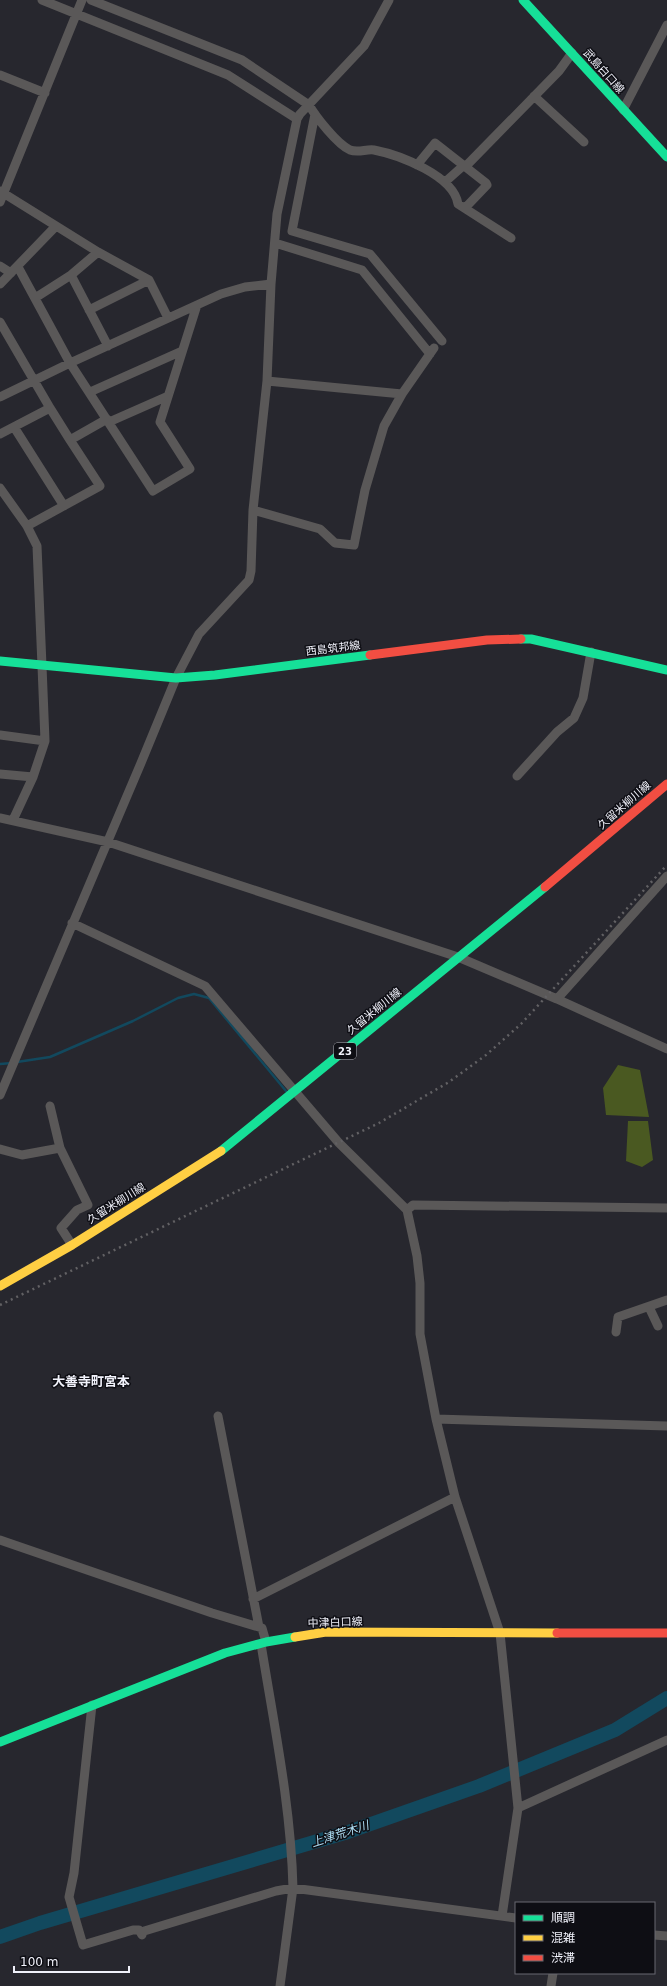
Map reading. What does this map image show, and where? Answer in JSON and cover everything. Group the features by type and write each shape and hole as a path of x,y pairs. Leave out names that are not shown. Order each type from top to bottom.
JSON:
{"main road":[{"name":"武島白口線","path":"523,0 667,157"},
{"name":"西島筑邦線","path":"0,661 176,678 215,675 490,640 531,639 667,670"},
{"name":"久留米柳川線","path":"0,1286 72,1245 223,1149 592,849 667,784"},
{"name":"中津白口線","path":"0,1742 92,1704 225,1653 264,1643 326,1632 667,1633"}],"street":[{"path":"42,0 228,75 297,119"},
{"path":"82,0 45,93 1,196 149,280 168,318"},
{"path":"91,0 242,60 310,104 315,114 328,130 349,149 356,152 373,150 417,165 445,182 457,195 458,204 511,238"},
{"path":"0,1095 176,678 199,634 249,580 251,571 253,510 267,381 271,284 277,214 297,119 364,46 389,0"},
{"path":"623,110 667,25"},
{"path":"445,182 464,166 534,96 558,71 572,53"},
{"path":"0,75 45,93"},
{"path":"534,96 584,142"},
{"path":"315,114 292,231 370,254 442,340"},
{"path":"417,165 434,143 487,185 465,208"},
{"path":"0,284 56,226"},
{"path":"253,510 320,529 335,544 354,545 365,490 384,426 402,394 432,351 362,270 275,243"},
{"path":"35,298 71,275 98,252"},
{"path":"0,266 14,270 35,298 70,363 153,491 190,469 160,422 197,305"},
{"path":"71,275 108,346"},
{"path":"89,310 149,280"},
{"path":"0,397 70,363 221,294 245,287 271,284"},
{"path":"0,322 50,408 100,486 27,526"},
{"path":"90,392 182,351"},
{"path":"267,381 402,394"},
{"path":"70,440 108,420 168,396"},
{"path":"0,434 50,408"},
{"path":"14,427 64,506"},
{"path":"0,488 27,526 37,546 45,741 33,777 13,820"},
{"path":"517,776 557,732 574,718 583,698 591,652"},
{"path":"0,735 45,741"},
{"path":"0,774 33,777"},
{"path":"0,818 108,842 458,957 557,999 667,1049"},
{"path":"557,999 667,876"},
{"path":"72,923 205,986 339,1143 407,1210 417,1256 420,1283 420,1334 436,1420 455,1497 500,1633 518,1808 502,1916"},
{"path":"50,1106 60,1148 88,1205 76,1210 61,1228 72,1245"},
{"path":"0,1149 22,1155 60,1148"},
{"path":"407,1210 413,1205 667,1208"},
{"path":"616,1332 618,1318 667,1300"},
{"path":"649,1306 658,1326"},
{"path":"218,1416 253,1599 259,1627 262,1628 290,1829 293,1888 280,1986"},
{"path":"436,1420 667,1426"},
{"path":"253,1599 455,1497"},
{"path":"0,1540 212,1613 259,1627"},
{"path":"92,1704 82,1805 69,1897 83,1945 133,1930 139,1930 141,1934 276,1891 293,1888 515,1918"},
{"path":"518,1808 667,1740"},
{"path":"655,1934 667,1936"},
{"path":"551,1986 553,1974"}],"green space":[{"path":"618,1065 640,1070 649,1117 606,1115 603,1088"},
{"path":"628,1121 648,1121 653,1160 642,1167 626,1161"}],"waterway":[{"path":"17,1062 50,1057 133,1021 178,998 194,994 209,998 286,1091"},
{"path":"0,1064 12,1063"},
{"name":"上津荒木川","path":"0,1937 40,1923 348,1832 479,1786 615,1730 667,1698"}],"railway":[{"path":"0,1305 379,1123 449,1082 486,1055 521,1024 667,865"}],"traffic: fast":[{"path":"523,0 667,157"},
{"path":"521,639 531,639 667,670"},
{"path":"0,661 176,678 215,675 370,655"},
{"path":"221,1151 545,887"},
{"path":"0,1742 225,1653 266,1642 295,1637"}],"traffic: slow":[{"path":"0,1286 72,1245 221,1151"},
{"path":"295,1637 326,1632 557,1633"}],"traffic: jam":[{"path":"370,655 487,640 521,639"},
{"path":"545,887 667,784"},
{"path":"557,1633 667,1633"}],"district":[{"name":"大善寺町宮本","path":"91,1381"}]}
